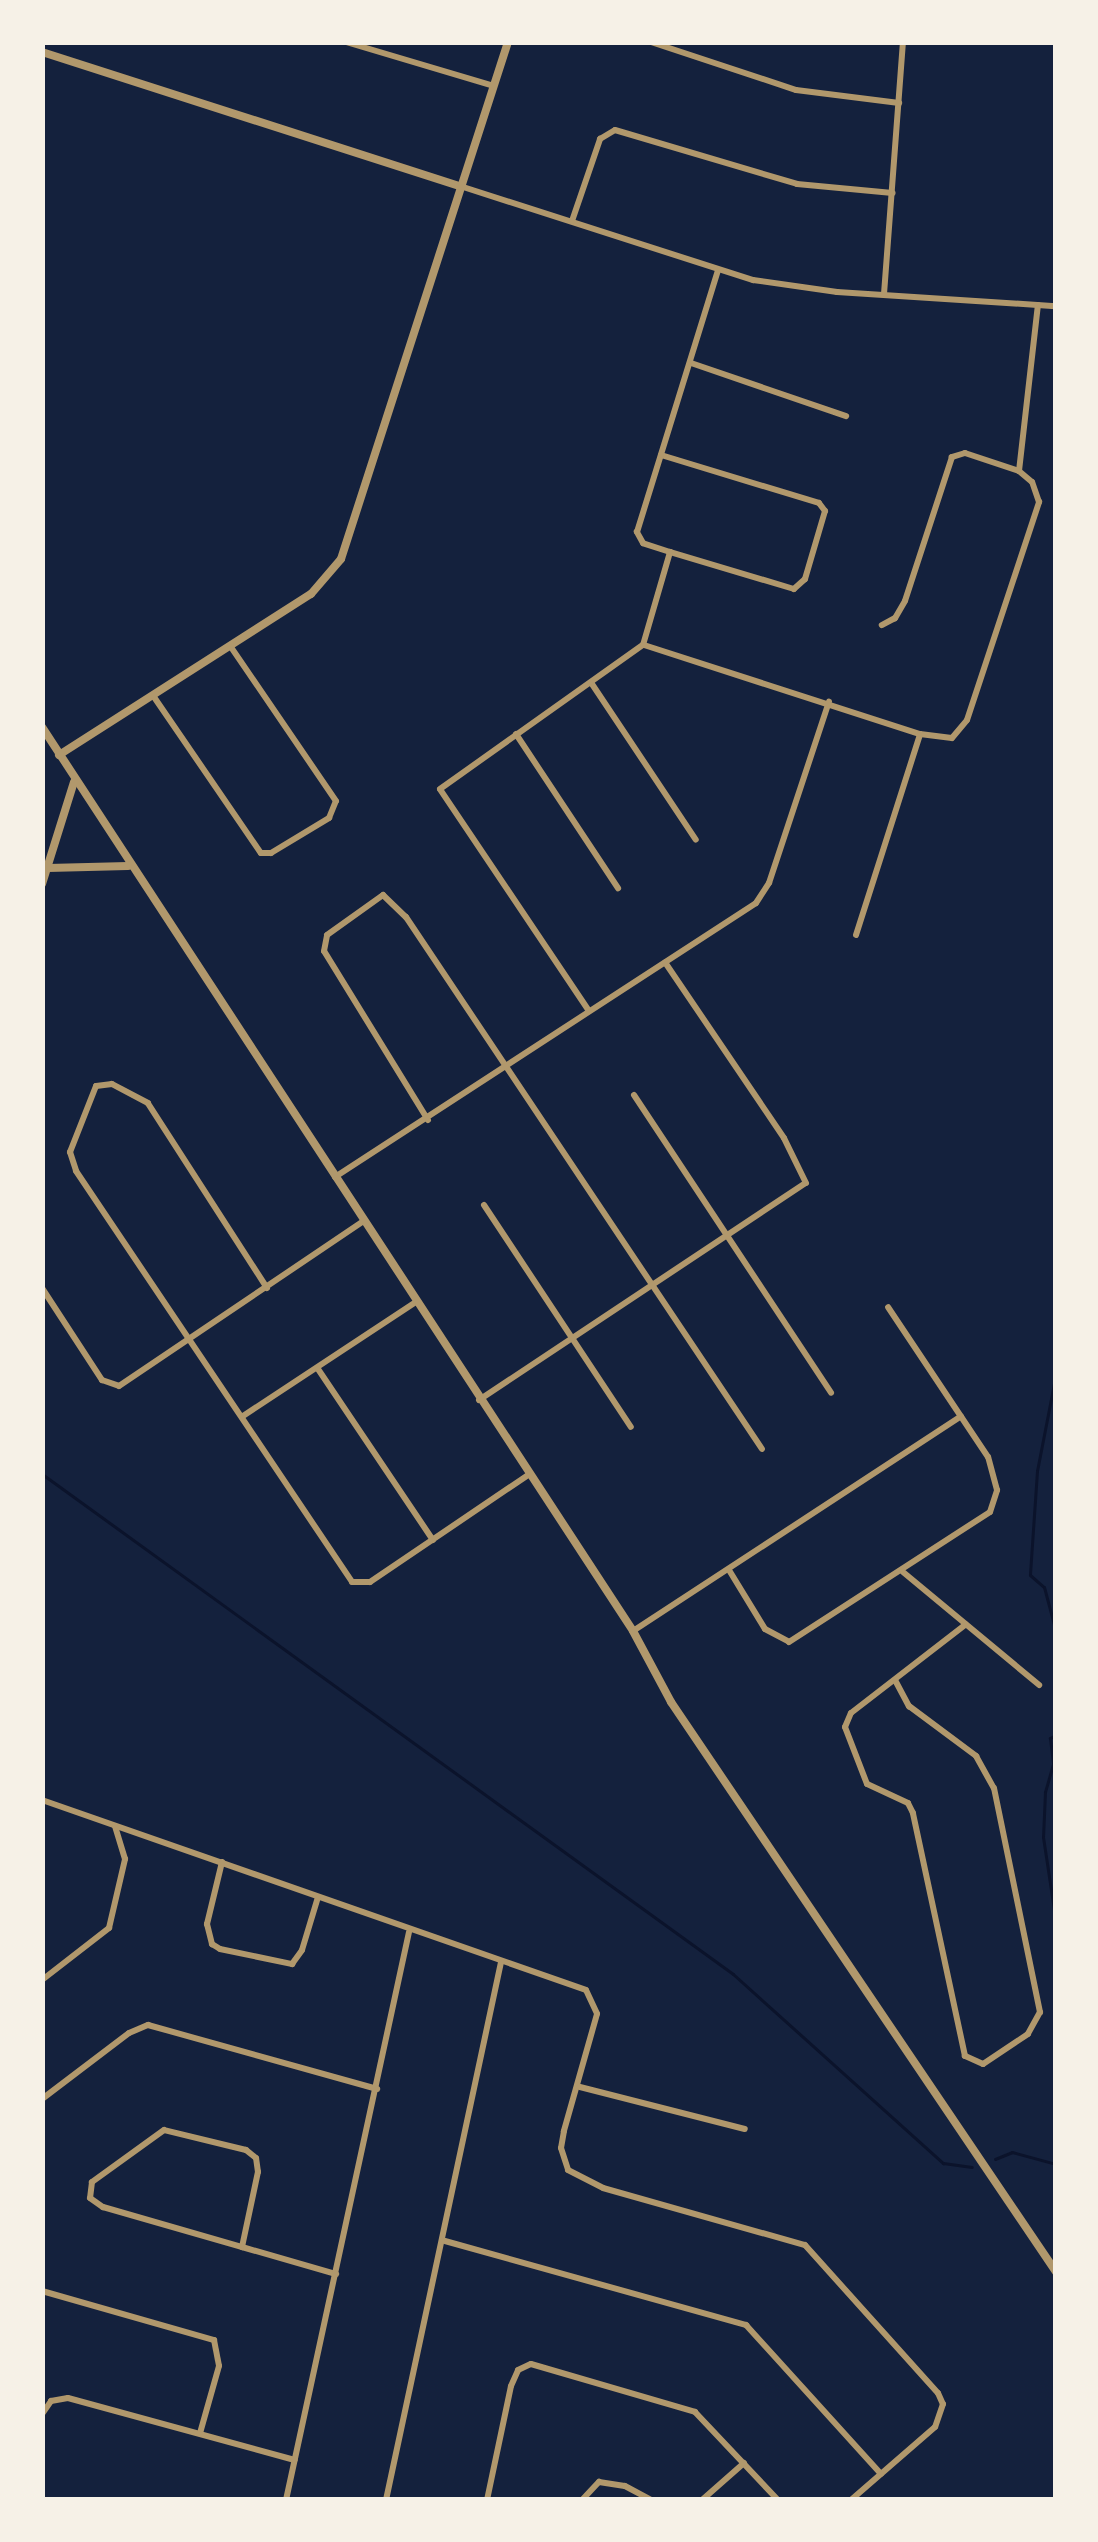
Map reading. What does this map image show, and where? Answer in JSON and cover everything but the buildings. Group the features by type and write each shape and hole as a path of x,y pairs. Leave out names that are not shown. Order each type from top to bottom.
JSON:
{"street":[{"path":"346,42 494,86"},
{"path":"59,754 154,698 311,594 341,560 508,42"},
{"path":"651,42 796,91 899,103"},
{"path":"884,294 903,42"},
{"path":"42,52 718,271 795,287 1056,306"},
{"path":"572,221 600,139 614,130 797,184 893,193"},
{"path":"661,455 819,503 825,512 805,580 794,589 670,553 643,542 637,532 718,271"},
{"path":"1019,471 1038,305"},
{"path":"691,364 846,416"},
{"path":"643,645 920,734 949,739 968,720 1039,502 1032,482 1019,471 965,453 950,459 904,601 895,618 882,625"},
{"path":"590,1011 441,794 444,784 643,645 670,553"},
{"path":"154,698 260,853 271,853 329,818 336,801 231,646"},
{"path":"592,684 696,840"},
{"path":"335,1177 763,895 829,702"},
{"path":"42,727 633,1631 671,1702 1056,2272"},
{"path":"516,734 618,889"},
{"path":"856,935 920,734"},
{"path":"42,884 74,780"},
{"path":"48,868 129,866"},
{"path":"428,1120 324,951 328,935 383,896 406,917 762,1449"},
{"path":"479,1400 798,1191 806,1176 665,962"},
{"path":"267,1288 148,1102 122,1087 96,1086 74,1135 72,1163 352,1582 370,1582 528,1475"},
{"path":"634,1095 831,1393"},
{"path":"484,1205 631,1427"},
{"path":"42,1288 102,1380 113,1387 364,1221"},
{"path":"243,1416 416,1302"},
{"path":"729,1570 765,1629 789,1642 982,1520 995,1503 995,1475 887,1307"},
{"path":"318,1369 433,1540"},
{"path":"633,1631 961,1416"},
{"path":"903,1572 1039,1685"},
{"path":"896,1680 909,1706 976,1756 994,1788 1040,2012 1028,2034 983,2064 965,2056 913,1813 908,1803 870,1788 846,1742 851,1713 966,1624"},
{"path":"42,1800 409,1932 578,1986 590,1995 597,2014 561,2149 574,2177 805,2245 938,2393 943,2404 935,2427 851,2500"},
{"path":"42,1980 109,1928 124,1859 115,1826"},
{"path":"222,1862 207,1924 212,1944 220,1949 292,1964 302,1950 318,1897"},
{"path":"286,2500 409,1932"},
{"path":"386,2500 501,1962"},
{"path":"42,2099 129,2033 148,2025 377,2089"},
{"path":"578,2087 745,2129"},
{"path":"242,2247 258,2172 256,2158 246,2150 164,2130 92,2182 94,2203 242,2247 336,2274"},
{"path":"445,2241 746,2325 881,2474"},
{"path":"42,2291 214,2340 218,2366 200,2433"},
{"path":"487,2500 511,2386 518,2370 531,2364 683,2406 706,2421 778,2500"},
{"path":"42,2414 51,2401 68,2398 296,2460"},
{"path":"702,2500 745,2463"},
{"path":"583,2500 599,2482 625,2486 651,2500"}],"waterway":[{"path":"1056,1373 1037,1471 1030,1575 1044,1587 1056,1632"},
{"path":"42,1474 733,1974 943,2163 972,2167"},
{"path":"1056,1735 1050,1738 1053,1764 1045,1792 1043,1837 1056,1923"},
{"path":"995,2159 1012,2152 1056,2164"}]}
